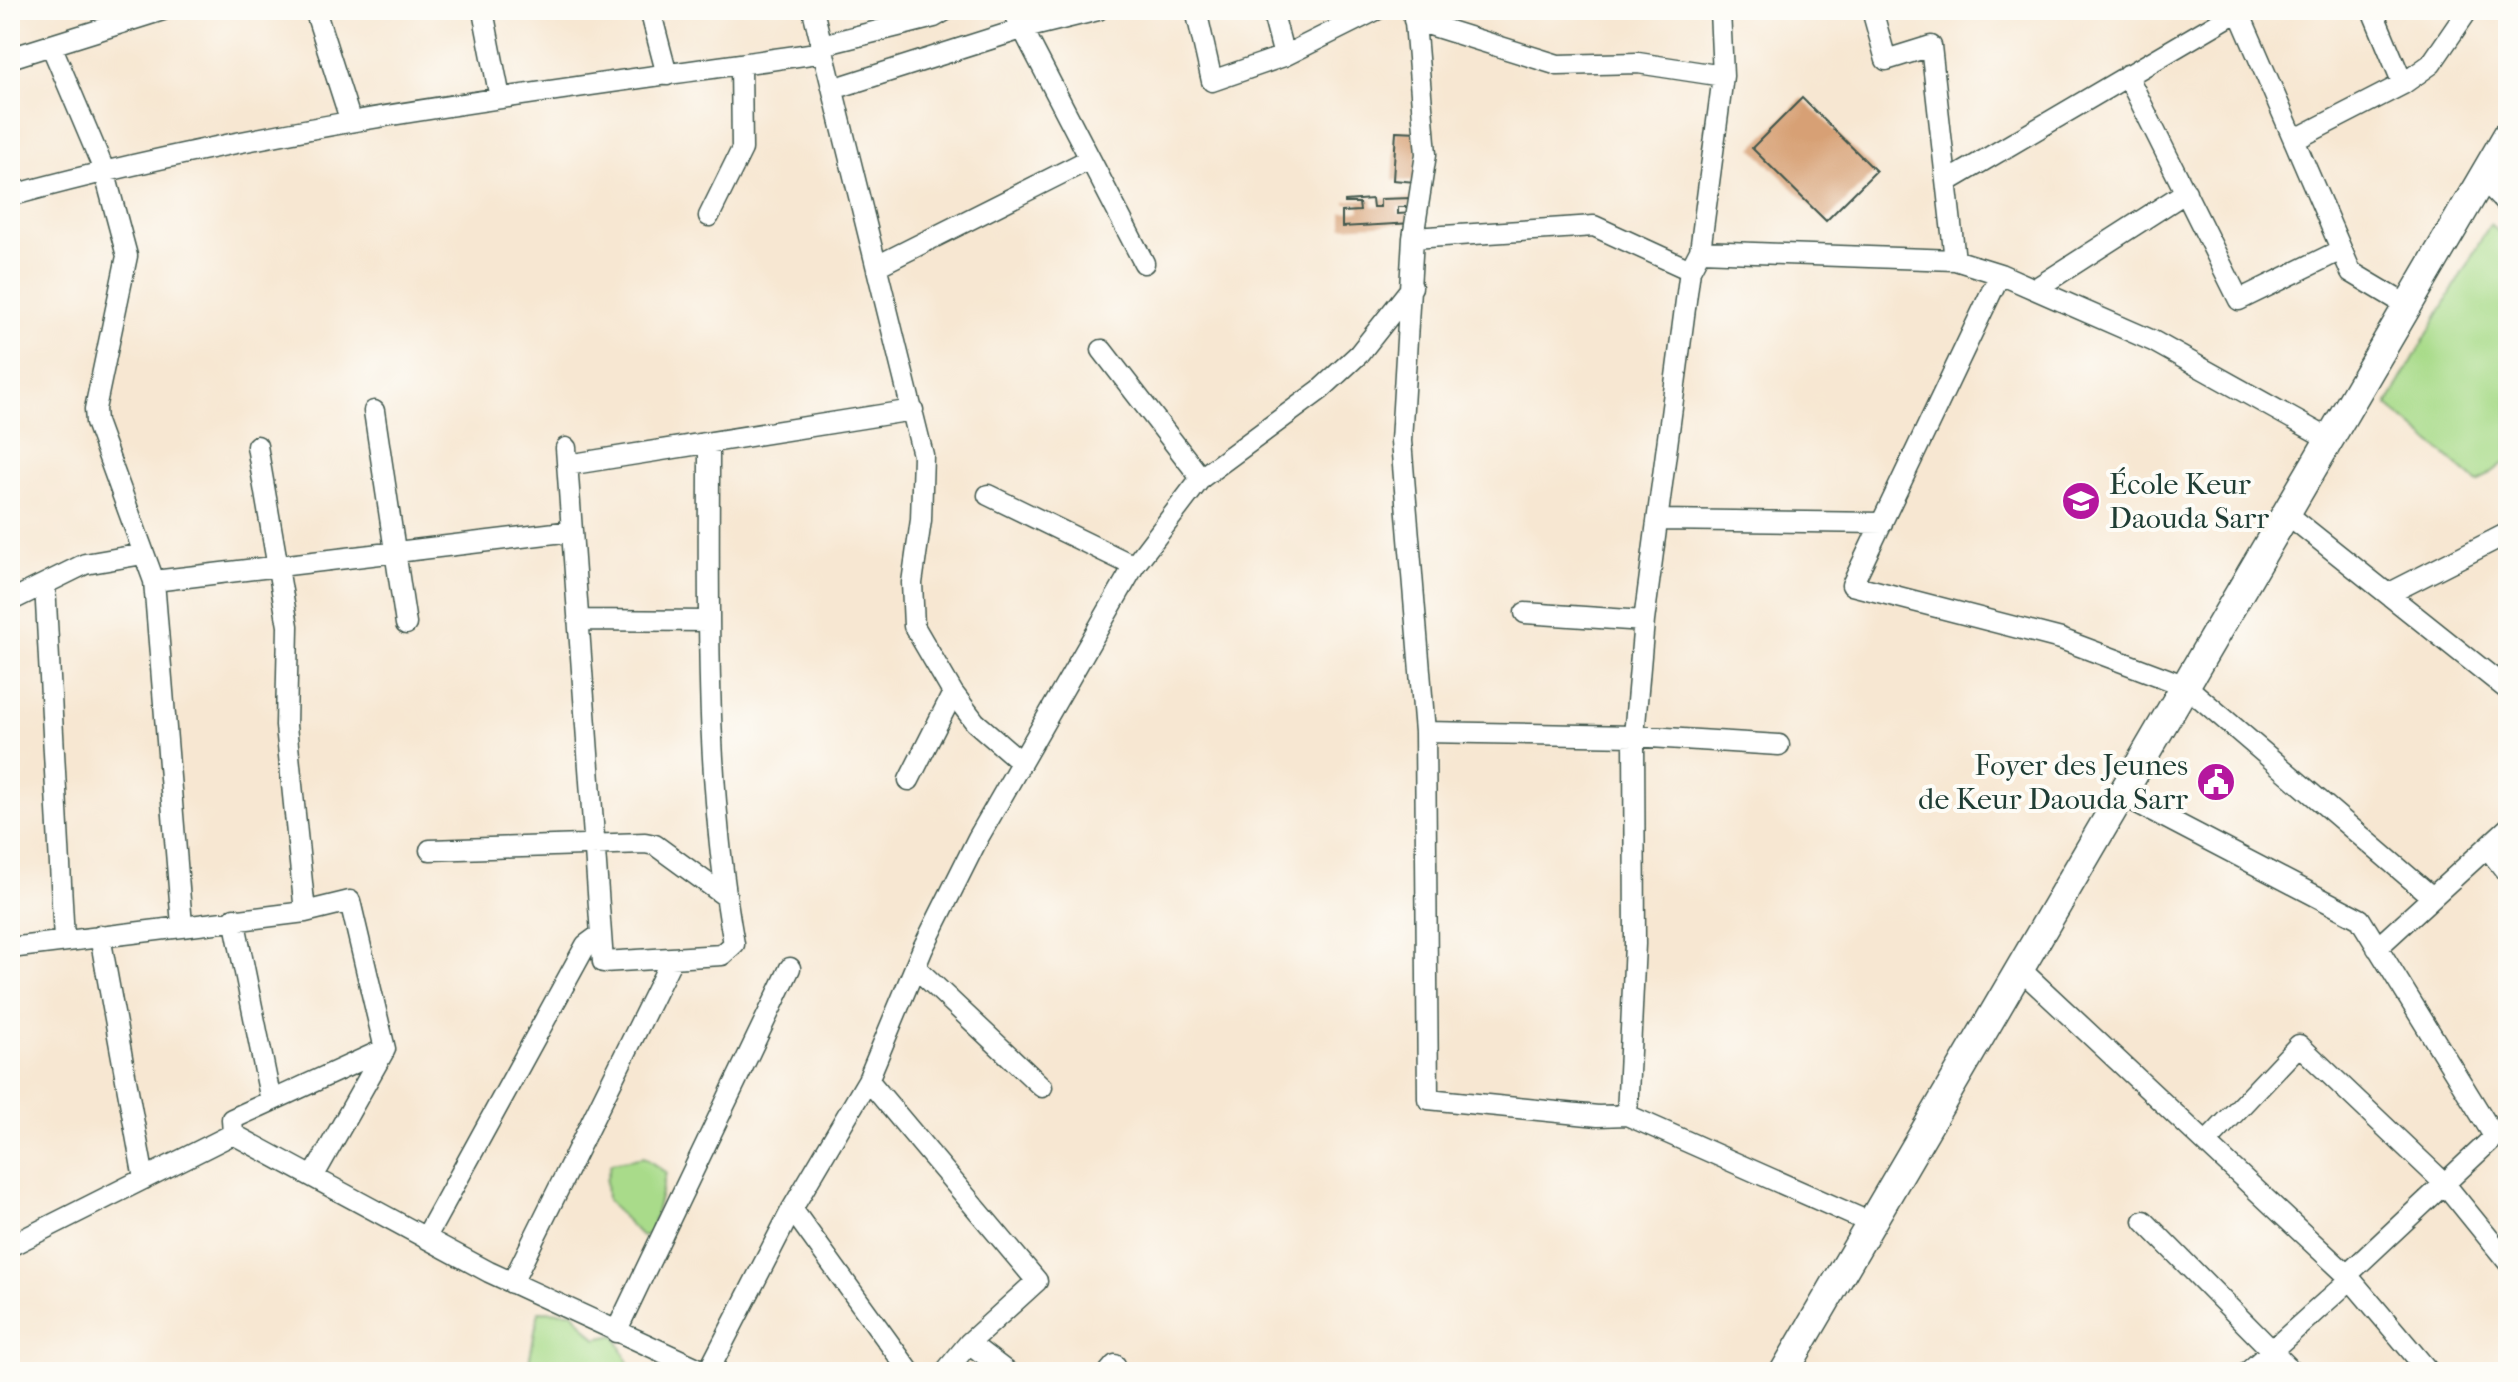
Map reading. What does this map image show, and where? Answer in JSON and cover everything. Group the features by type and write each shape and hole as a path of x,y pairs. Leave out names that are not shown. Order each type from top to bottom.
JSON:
{"street":[{"path":"10,58 51,45 114,17 163,10"},
{"path":"315,10 350,119"},
{"path":"650,10 667,75"},
{"path":"813,10 923,455 921,520 912,583 914,626 953,693 975,722 1021,762"},
{"path":"10,196 104,170 350,119 667,75 823,49 934,17 946,10"},
{"path":"1013,10 1144,263"},
{"path":"833,89 1025,28 1098,10"},
{"path":"1196,10 1212,81 1284,56 1376,10"},
{"path":"1272,10 1284,56"},
{"path":"1627,1115 1635,944 1634,736 1644,621 1690,270 1700,251 1723,76 1720,10"},
{"path":"1872,10 1886,60 1931,46 1955,260"},
{"path":"1947,182 2238,10 2351,272 2408,306"},
{"path":"2372,10 2403,84"},
{"path":"2294,140 2403,84 2431,64 2468,10"},
{"path":"483,11 500,98"},
{"path":"1723,76 1638,63 1558,65 1414,15 1426,154 1413,238 1401,441 1425,732 1428,1099 1598,1116 1627,1115 1871,1223"},
{"path":"51,45 104,170 127,256 95,396 96,422 154,581 182,925"},
{"path":"709,216 742,149 741,64"},
{"path":"2127,75 2239,300 2341,250"},
{"path":"1784,1372 2508,134"},
{"path":"877,266 1088,160"},
{"path":"2482,178 2507,202"},
{"path":"2035,289 2186,192"},
{"path":"1413,238 1594,226 1690,270"},
{"path":"1700,251 1955,260 2000,274 2153,341 2329,439"},
{"path":"2000,274 1852,585 2061,639 2186,686 2432,897"},
{"path":"693,1368 868,1080 915,967 978,838 1134,566 1201,478 1320,390 1359,354 1412,287"},
{"path":"1102,350 1201,478"},
{"path":"709,443 710,715 725,896 734,944 729,952 672,959 603,962 566,456 709,443 913,410"},
{"path":"374,411 406,624"},
{"path":"257,446 288,626 286,726 305,912"},
{"path":"988,495 1134,566"},
{"path":"2286,513 2508,690"},
{"path":"1659,520 1882,523"},
{"path":"154,581 572,531"},
{"path":"2388,594 2508,533"},
{"path":"10,601 85,564 143,554"},
{"path":"45,584 64,940"},
{"path":"1525,613 1644,621"},
{"path":"578,620 709,621"},
{"path":"909,780 953,693"},
{"path":"1425,732 1634,736 1779,745"},
{"path":"2122,795 2360,919 2501,1130 2248,1372"},
{"path":"2377,948 2508,828"},
{"path":"430,850 655,845 725,896"},
{"path":"2487,847 2508,874"},
{"path":"10,948 234,918 305,912 350,901 385,1049 313,1177"},
{"path":"234,918 271,1101"},
{"path":"426,1237 586,945 601,934"},
{"path":"100,936 144,1179"},
{"path":"512,1283 672,959"},
{"path":"915,967 1042,1087"},
{"path":"616,1332 790,968"},
{"path":"2020,969 2349,1277 2429,1372"},
{"path":"2206,1143 2299,1045 2444,1183 2508,1262"},
{"path":"233,1134 232,1119 385,1049"},
{"path":"868,1080 1037,1281 969,1343 945,1372"},
{"path":"10,1246 233,1134"},
{"path":"233,1134 512,1283 693,1368"},
{"path":"792,1209 910,1372"},
{"path":"2144,1221 2293,1372"},
{"path":"969,1343 1007,1372"},
{"path":"658,1372 693,1368"}],"green space":[{"path":"2490,224 2508,240 2508,460 2478,483 2387,405"},
{"path":"644,1157 666,1173 651,1233 642,1237 607,1200 606,1181 611,1163"},
{"path":"539,1311 573,1312 596,1339 615,1335 633,1372 527,1372"}],"building":[{"path":"1802,98 1876,171 1826,221 1752,148"},
{"path":"1396,131 1418,132 1415,182 1393,180"},
{"path":"1412,198 1412,207 1398,207 1398,214 1413,213 1413,223 1342,227 1342,212 1360,211 1359,203 1345,201 1372,199 1373,207 1380,207 1380,199"}],"place":[{"name":"École Keur Daouda Sarr","path":"2081,501"},
{"name":"Foyer des Jeunes de Keur Daouda Sarr","path":"2216,782"}]}
